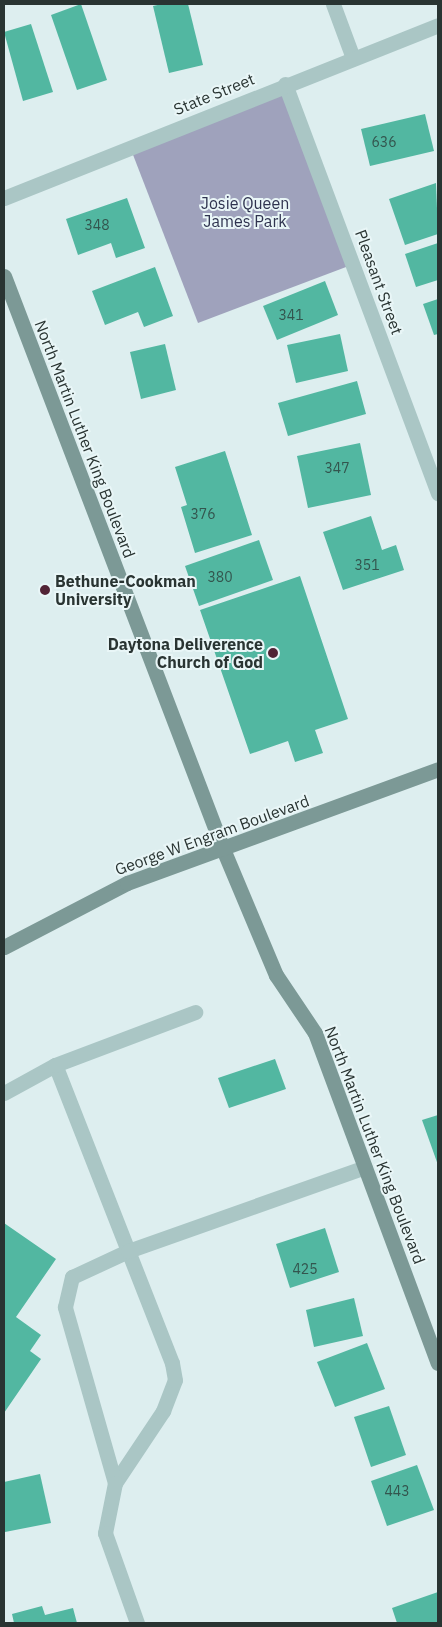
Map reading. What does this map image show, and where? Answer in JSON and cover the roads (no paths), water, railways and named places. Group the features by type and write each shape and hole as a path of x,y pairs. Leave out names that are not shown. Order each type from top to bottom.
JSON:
{"street":[{"path":"333,4 353,58"},
{"name":"State Street","path":"4,198 438,25"},
{"name":"Pleasant Street","path":"286,84 438,493"},
{"name":"North Martin Luther King Boulevard","path":"4,276 224,849 276,975 315,1033 438,1363"},
{"name":"George W Engram Boulevard","path":"4,947 127,883 438,769"},
{"path":"4,1093 55,1065 195,1012"},
{"path":"55,1065 172,1363 175,1380 163,1411 115,1483 105,1533 137,1623"},
{"path":"115,1483 65,1308 72,1277 128,1251 365,1167"}],"place":[{"name":"Bethune-Cookman University","path":"45,590"},
{"name":"Daytona Deliverence Church of God","path":"273,653"}],"park label":[{"name":"Josie Queen James Park","path":"245,212"}]}
